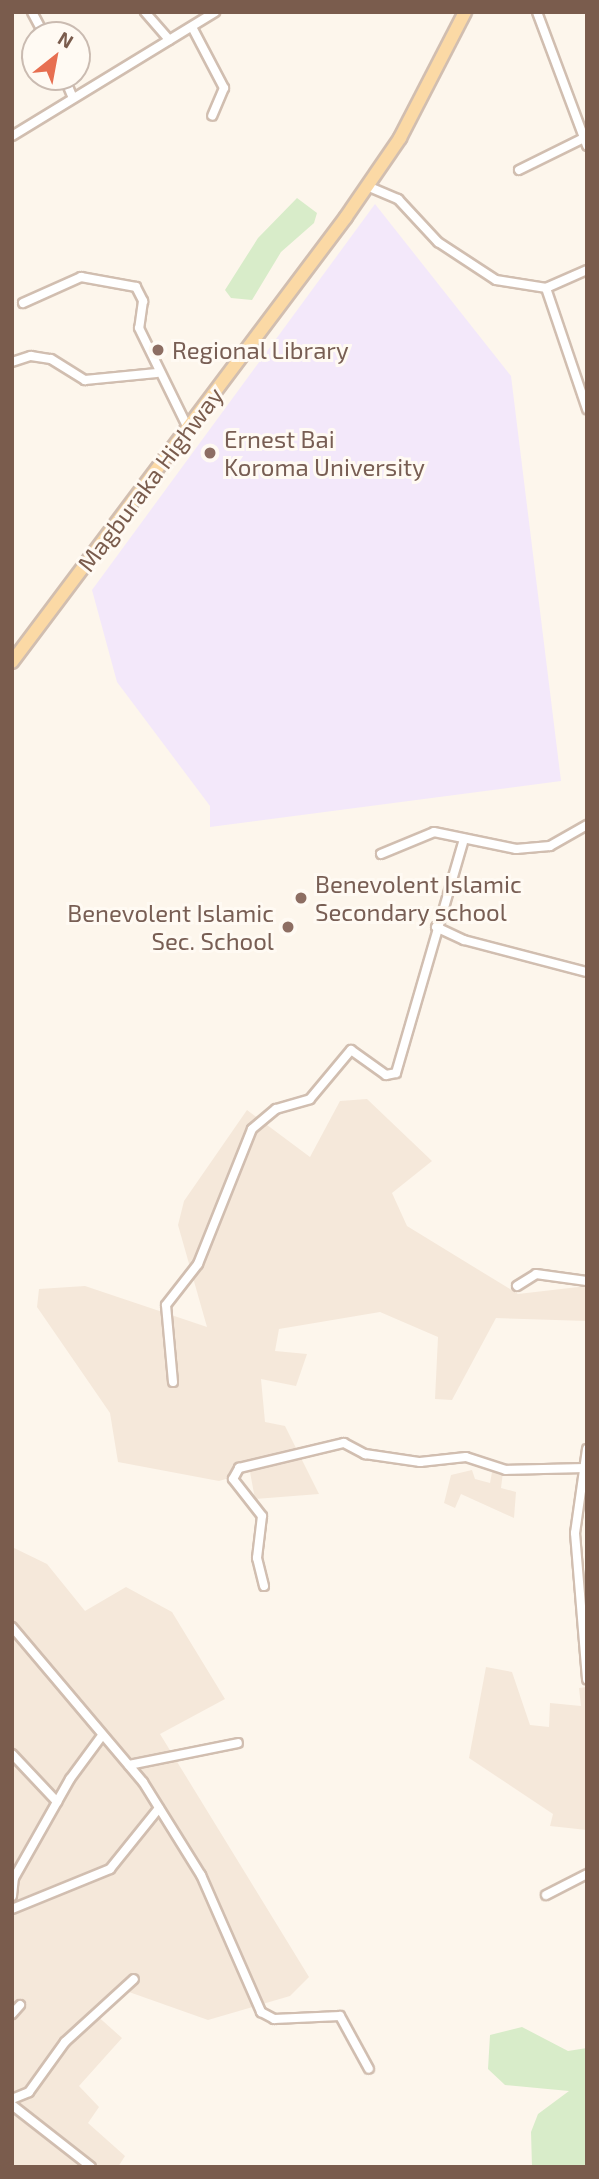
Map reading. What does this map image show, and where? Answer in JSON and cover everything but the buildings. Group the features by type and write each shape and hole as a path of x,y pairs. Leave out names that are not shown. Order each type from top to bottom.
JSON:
{"main road":[{"name":"Magburaka Highway","path":"13,660 188,430 367,186 422,99 465,12"}],"street":[{"path":"145,12 169,40"},
{"path":"12,136 215,12"},
{"path":"519,170 585,142 537,12"},
{"path":"192,27 224,88 212,116"},
{"path":"70,91 73,98"},
{"path":"367,186 398,199 438,242 485,274 511,286 546,288 587,270"},
{"path":"23,303 81,277 136,287 143,301 139,328 157,373 188,430"},
{"path":"546,288 587,409"},
{"path":"12,362 31,356 51,359 85,380 157,373"},
{"path":"381,854 420,834 516,849 550,846 587,825"},
{"path":"173,1382 166,1305 198,1264 252,1129 276,1109 310,1099 351,1050 386,1075 396,1073 436,927 464,839"},
{"path":"436,927 464,940 587,972"},
{"path":"517,1286 536,1274 587,1282"},
{"path":"264,1586 257,1558 262,1516 233,1479 239,1468 344,1443 365,1454 420,1462 466,1457 506,1471 581,1468"},
{"path":"587,1449 581,1468 575,1533 587,1681"},
{"path":"12,1627 101,1737 129,1765 159,1808 201,1875 261,2012 274,2019 340,2016 369,2069"},
{"path":"12,1896 13,1878 57,1802 101,1737"},
{"path":"129,1765 238,1743"},
{"path":"12,1754 57,1802"},
{"path":"12,1909 110,1869 159,1808"},
{"path":"546,1895 587,1874"},
{"path":"12,2099 29,2092 65,2042 134,1979"},
{"path":"12,2014 20,2005"},
{"path":"12,2105 91,2167"}],"shaded area":[{"path":"375,204 511,376 561,781 210,827 210,806 117,682 92,590"},
{"path":"367,1099 432,1161 392,1193 407,1226 518,1294 587,1286 587,1321 496,1318 452,1400 435,1399 438,1337 380,1312 279,1329 275,1351 307,1354 296,1386 261,1379 265,1422 285,1426 319,1494 255,1499 250,1472 219,1481 118,1462 110,1413 37,1307 39,1289 85,1286 207,1327 178,1225 184,1201 247,1110 310,1157 340,1101"},
{"path":"472,1470 475,1479 490,1483 492,1472 503,1472 501,1488 516,1492 514,1518 461,1494 455,1508 444,1503 451,1475"},
{"path":"12,1547 47,1564 85,1611 126,1587 172,1612 225,1699 160,1734 309,1977 290,1996 208,2020 129,1992 94,2013 122,2038 79,2086 99,2107 88,2123 125,2156 118,2167 12,2167"},
{"path":"486,1667 512,1672 530,1725 549,1727 550,1703 581,1706 579,1688 587,1687 587,1830 550,1826 553,1814 469,1758"}],"green space":[{"path":"297,198 317,213 314,223 281,252 252,300 231,298 225,290 258,238"},
{"path":"522,2027 568,2051 587,2048 587,2167 532,2167 531,2132 538,2114 569,2091 505,2085 488,2069 490,2035"}],"place":[{"name":"Regional Library","path":"158,350"},
{"name":"Ernest Bai Koroma University","path":"210,453"},
{"name":"Benevolent Islamic Secondary school","path":"301,898"},
{"name":"Benevolent Islamic Sec. School","path":"288,927"}]}
